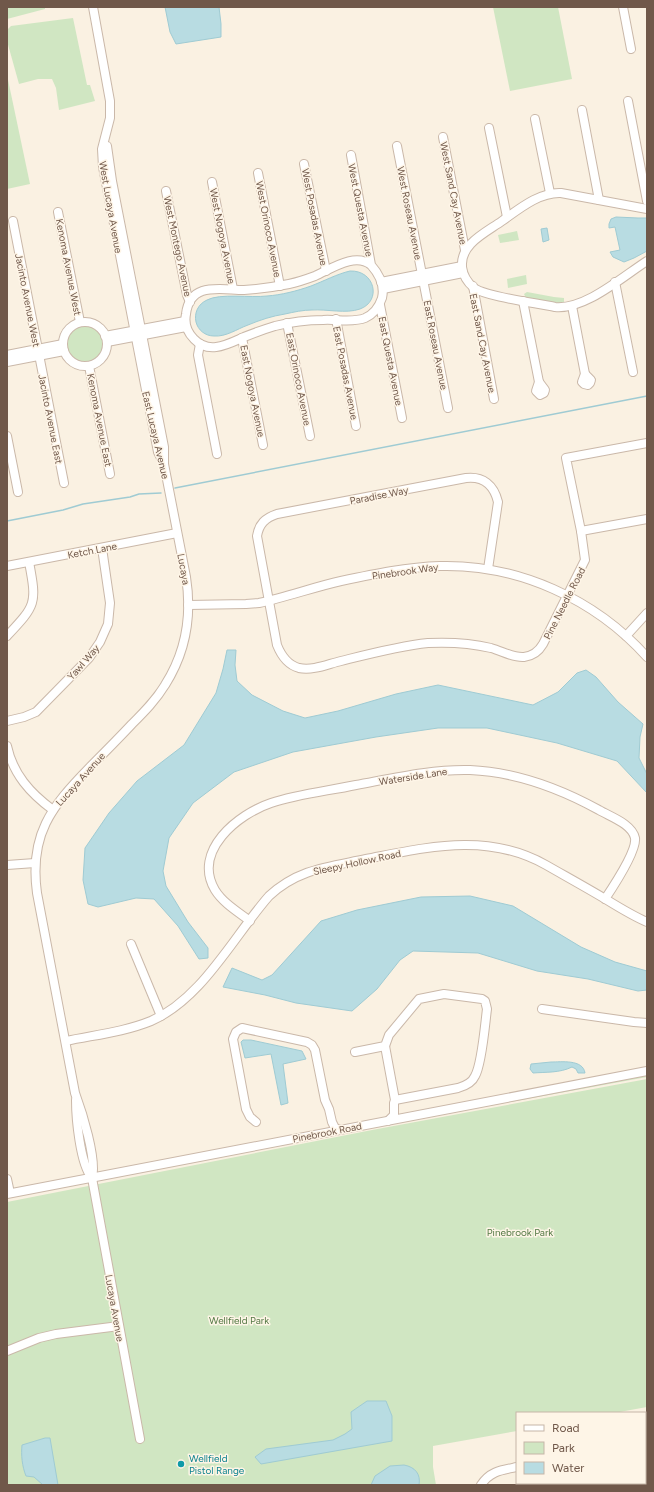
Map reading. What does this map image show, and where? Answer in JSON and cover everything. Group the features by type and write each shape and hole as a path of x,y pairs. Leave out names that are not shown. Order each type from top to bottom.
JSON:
{"street":[{"name":"West Lucaya Avenue","path":"93,7 110,102 110,118 102,154 118,228"},
{"path":"623,7 631,50"},
{"path":"628,101 647,201"},
{"path":"582,110 599,200"},
{"path":"535,119 550,193"},
{"path":"489,128 507,217"},
{"name":"West Sand Cay Avenue","path":"443,137 465,250"},
{"name":"West Roseau Avenue","path":"397,146 422,278"},
{"name":"West Questa Avenue","path":"351,155 372,265 378,273 382,285"},
{"name":"West Posadas Avenue","path":"304,164 326,271"},
{"name":"West Orinoco Avenue","path":"258,173 280,286"},
{"name":"West Nogoya Avenue","path":"212,182 233,289"},
{"name":"West Montego Avenue","path":"166,191 187,295 190,302"},
{"path":"647,209 561,193 550,193 533,201 507,217 477,238 465,250 462,258 462,270 473,286 487,293 555,307 572,306 589,300 647,261"},
{"name":"Kenoma Avenue West","path":"58,212 80,322"},
{"name":"Jacinto Avenue West","path":"13,221 38,352"},
{"name":"East Lucaya Avenue","path":"118,228 155,418 159,456 164,464 177,533"},
{"path":"372,265 363,261 352,261 305,279 280,286 257,289 217,288 202,291 195,295 190,302 186,313 186,324 193,338 200,344 209,347 221,347 268,328 287,323 311,320 363,319 371,315 380,305 382,285 462,270"},
{"name":"East Roseau Avenue","path":"422,278 448,408"},
{"path":"615,282 633,372"},
{"name":"East Sand Cay Avenue","path":"473,286 494,399"},
{"path":"524,301 539,382"},
{"name":"East Questa Avenue","path":"380,305 402,418"},
{"path":"572,306 585,374"},
{"name":"East Posadas Avenue","path":"336,319 356,426"},
{"path":"80,322 92,323 98,326 106,339 105,353 99,361 89,366 76,364 71,361 63,347 65,334 71,326 80,322"},
{"name":"East Orinoco Avenue","path":"287,323 310,436"},
{"path":"106,339 186,324"},
{"name":"East Nogoya Avenue","path":"242,338 264,444"},
{"path":"200,344 198,355 217,454"},
{"path":"7,355 38,352 63,347"},
{"path":"7,362 38,352"},
{"name":"Jacinto Avenue East","path":"38,352 64,483"},
{"name":"Kenoma Avenue East","path":"89,366 110,474"},
{"path":"7,436 18,492"},
{"name":"Pine Needle Road","path":"269,601 280,651 290,663 296,667 305,669 374,653 435,643 470,644 494,649 518,657 529,656 538,651 543,644 585,560 566,458 647,443"},
{"name":"Paradise Way","path":"269,601 257,536 261,523 268,518 277,514 466,478 474,477 484,480 492,488 497,497 498,507 488,569"},
{"path":"581,532 647,519"},
{"name":"Ketch Lane","path":"7,566 177,533"},
{"name":"Lucaya","path":"177,533 187,585 188,605"},
{"name":"Yawl Way","path":"7,721 24,717 36,712 89,658 100,642 108,624 110,603 102,548"},
{"path":"7,636 27,615 33,603 34,590 29,562"},
{"name":"Pinebrook Way","path":"188,605 246,604 269,601 334,583 405,569 447,566 488,569 528,579 568,596 598,613 626,636 647,657"},
{"name":"Lucaya Avenue","path":"140,1439 92,1178 84,1162 76,1119 75,1093 37,893 35,863 42,834 53,810 66,791 145,711 163,689 175,666 184,643 187,628 188,605"},
{"path":"626,636 647,613"},
{"path":"7,746 13,765 24,783 38,798 53,810"},
{"name":"Waterside Lane","path":"250,921 223,900 214,889 210,876 210,860 215,845 238,821 258,809 285,799 412,775 447,770 492,772 538,782 576,797 628,827 634,836 635,845 632,854 605,899"},
{"name":"Sleepy Hollow Road","path":"66,1041 125,1030 161,1016 178,1006 194,991 264,902 275,891 288,881 302,874 320,868 419,849 449,845 489,847 519,854 545,864 647,922"},
{"path":"7,865 35,863"},
{"path":"131,944 161,1016"},
{"path":"387,1121 394,1115 395,1100 384,1046 389,1035 419,999 444,994 482,999 486,1003 487,1009 479,1067 472,1081 466,1086 458,1088 395,1100"},
{"path":"542,1009 634,1022 647,1022"},
{"path":"256,1122 250,1116 246,1108 233,1039 236,1032 240,1029 247,1028 307,1042 312,1045 316,1055 325,1100 333,1126 340,1130"},
{"path":"355,1052 384,1046"},
{"name":"Pinebrook Road","path":"8,1194 647,1071"},
{"path":"321,1134 326,1130 327,1126 325,1100"},
{"path":"395,1100 399,1103 402,1114 410,1116"},
{"path":"7,1179 8,1194"},
{"path":"7,1351 39,1338 56,1334 119,1326"},
{"path":"481,1485 493,1473 501,1470 516,1468"}],"green space":[{"path":"7,7 45,7 45,9 7,19"},
{"path":"493,7 558,7 572,79 510,91"},
{"path":"73,18 87,85 90,85 95,101 59,110 56,88 52,79 38,79 19,84 7,41 7,30 11,26"},
{"path":"7,75 30,184 7,189"},
{"path":"517,231 519,240 500,243 498,235"},
{"path":"526,275 527,284 508,288 507,279"},
{"path":"527,292 564,298 564,304 526,298 524,294"},
{"path":"81,324 89,324 99,329 103,336 103,350 99,357 89,362 81,362 71,357 69,354 66,347 66,339 71,329 74,327"},
{"path":"647,1074 647,1077 396,1123"},
{"path":"647,1079 647,1407 620,1412 516,1412 516,1431 433,1446 433,1467 436,1485 7,1485 7,1202 372,1130"}],"water":[{"path":"165,7 219,7 221,37 176,44 170,32"},
{"path":"616,217 647,218 647,251 624,262 613,257 610,252 620,250 615,227 609,228 609,224 611,219"},
{"path":"547,228 549,240 543,242 541,229"},
{"path":"350,271 359,272 365,275 370,280 373,287 371,300 367,305 360,309 349,311 305,310 266,318 227,334 218,336 205,334 197,325 197,309 207,300 227,296 283,294 306,288"},
{"path":"227,650 236,650 235,665 237,681 252,695 283,711 305,718 338,711 396,694 438,685 533,705 558,692 577,673 586,670 596,677 618,702 643,724 640,737 639,758 647,774 647,793 617,761 557,743 487,728 438,728 376,737 293,752 234,772 193,803 169,838 163,871 166,886 188,922 208,948 208,958 199,959 178,926 154,899 136,898 98,907 88,904 83,880 85,848 109,813 137,781 184,745 216,693"},
{"path":"470,896 513,906 581,947 615,962 647,971 647,990 638,991 588,979 537,971 478,953 413,951 400,960 377,989 352,1011 296,1003 223,987 232,968 262,980 272,975 321,921 357,910 421,897"},
{"path":"243,1040 251,1040 302,1051 306,1059 283,1064 288,1103 281,1105 271,1054 245,1058 241,1042"},
{"path":"551,1062 576,1063 580,1065 585,1073 578,1073 576,1069 572,1067 558,1071 533,1073 530,1069 531,1064"},
{"path":"367,1401 386,1401 392,1416 392,1441 261,1464 255,1457 266,1449 333,1440 345,1434 352,1429 351,1412"},
{"path":"45,1438 50,1438 58,1485 43,1485 34,1477 26,1476 22,1457 22,1445"},
{"path":"646,1456 647,1485 630,1485 646,1484"},
{"path":"404,1465 411,1467 418,1474 419,1485 371,1485 375,1476 390,1466"}],"waterway":[{"path":"175,488 647,396"},
{"path":"7,521 63,510 83,504 130,497 139,494 161,493"}],"place":[{"name":"Wellfield Pistol Range","path":"181,1464"}],"park label":[{"name":"Pinebrook Park","path":"520,1232"},
{"name":"Wellfield Park","path":"239,1320"}]}
